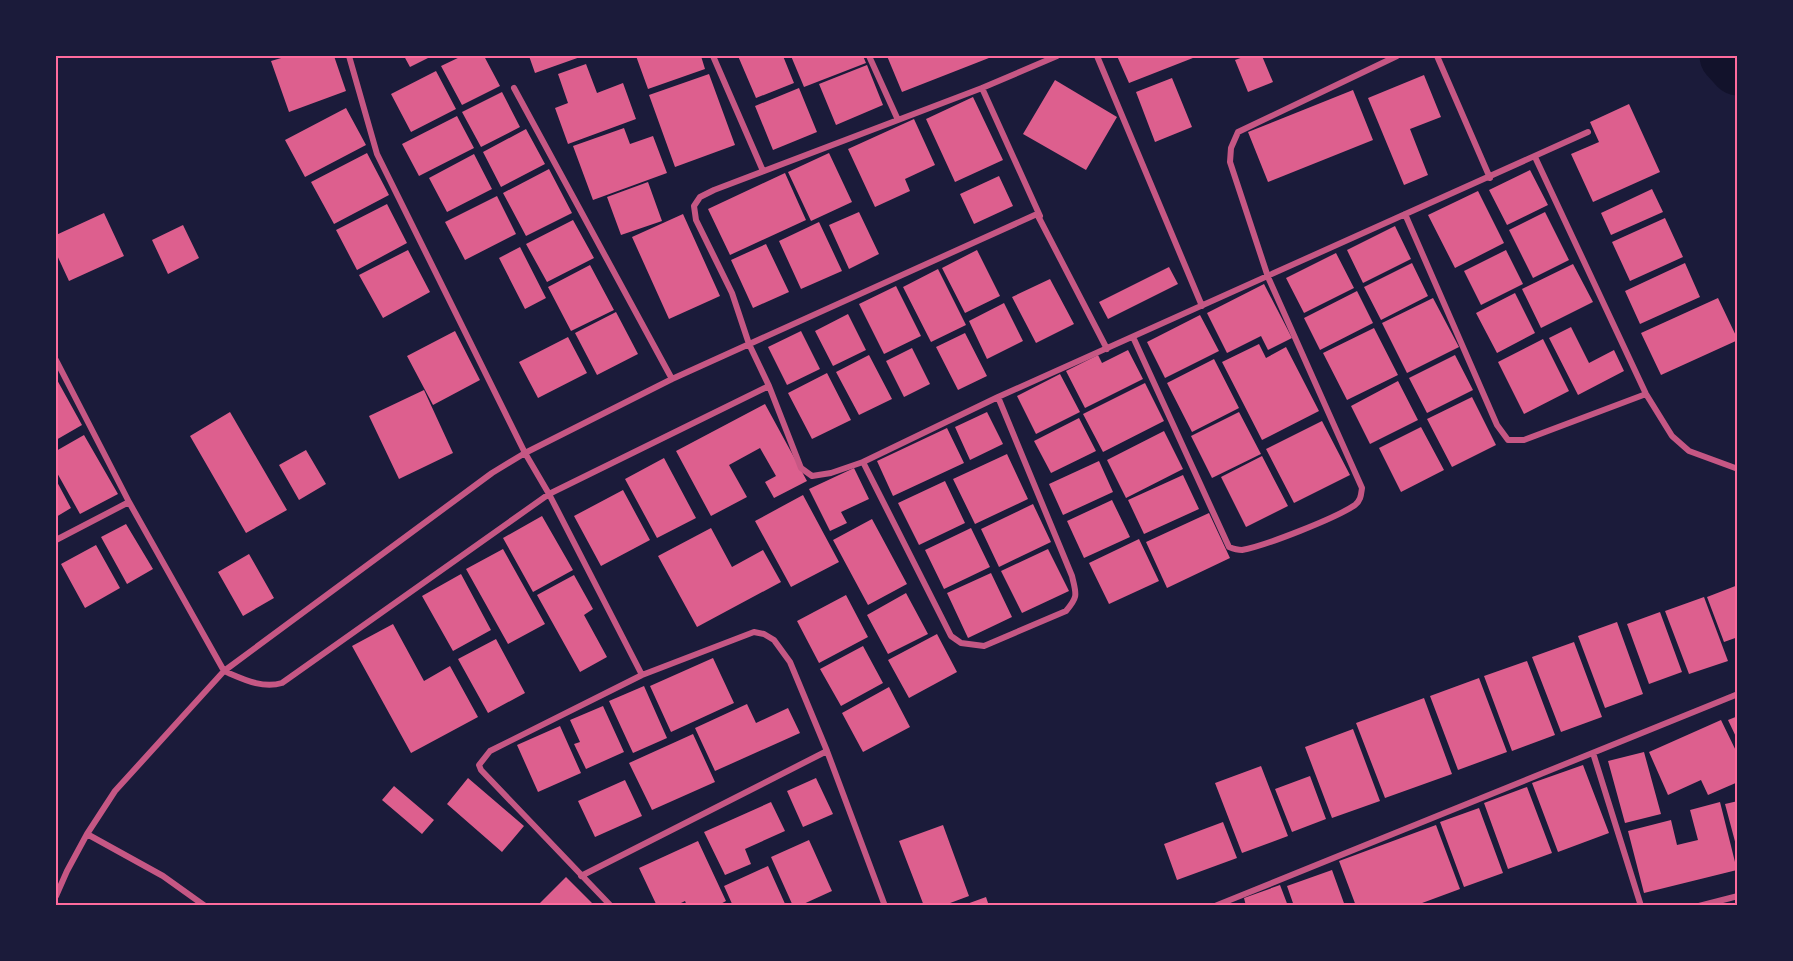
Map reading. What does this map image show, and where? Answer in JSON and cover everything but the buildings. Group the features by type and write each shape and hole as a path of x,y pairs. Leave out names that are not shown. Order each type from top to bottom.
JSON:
{"street":[{"path":"349,56 377,154 525,453 549,494 642,675"},
{"path":"712,56 763,171"},
{"path":"869,56 897,120"},
{"path":"1057,56 1043,58 982,88 714,190 700,197 694,206 696,220 732,293 749,344 769,386 801,468 812,476 831,473 863,462 998,397 1490,178 1588,132"},
{"path":"1096,56 1202,306"},
{"path":"1133,337 1229,546 1235,550 1243,550 1272,541 1355,505 1360,498 1362,488 1268,276 1230,162 1231,148 1238,132 1397,56"},
{"path":"1437,56 1490,178"},
{"path":"514,88 672,379"},
{"path":"982,88 1050,239"},
{"path":"1534,157 1646,394 1672,436 1689,451 1737,469"},
{"path":"56,896 87,834 115,791 224,671 492,473 525,453 672,379 1037,214 1107,349"},
{"path":"1405,214 1497,425 1508,440 1524,440 1646,394"},
{"path":"56,360 129,502 224,671 271,687 282,683 549,494 769,386"},
{"path":"863,462 951,636 961,643 984,646 1066,611 1076,600 1077,595 1072,576 998,397"},
{"path":"56,540 129,502"},
{"path":"611,906 481,770 479,765 490,751 642,675 731,643 754,632 764,634 774,640 790,662 827,751 885,906"},
{"path":"1215,906 1737,694"},
{"path":"581,876 827,751"},
{"path":"1593,753 1641,906"},
{"path":"87,834 164,876 205,906"},
{"path":"1699,906 1737,896"}],"waterway":[{"path":"1728,56 1738,67"}]}
